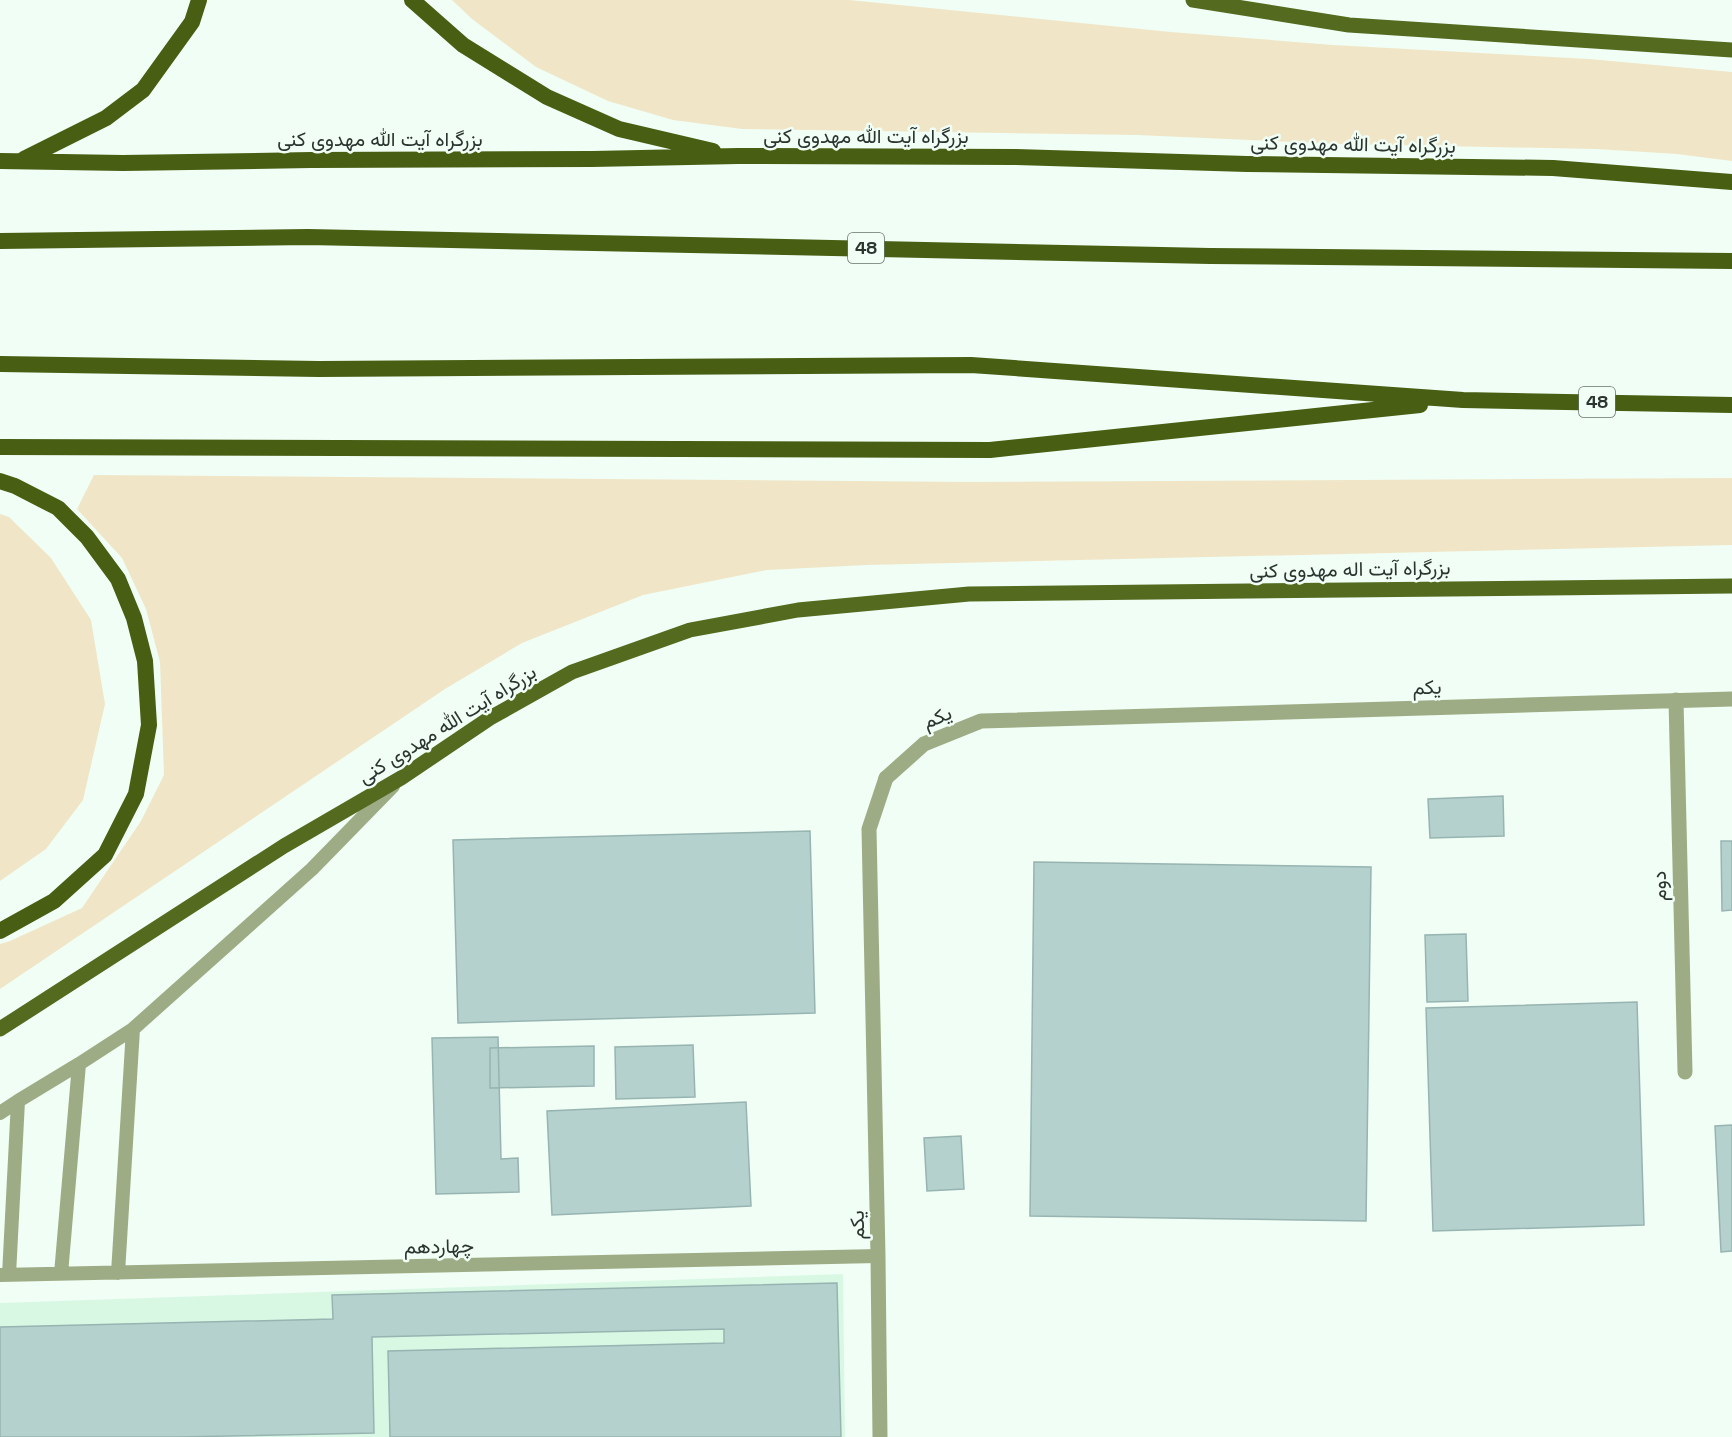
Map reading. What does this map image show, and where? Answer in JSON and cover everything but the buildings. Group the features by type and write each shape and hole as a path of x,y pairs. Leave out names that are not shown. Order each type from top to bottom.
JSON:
{"highway":[{"path":"20,161 106,118 143,90 192,22 199,0"},
{"path":"412,0 463,45 547,97 619,129 738,156"},
{"name":"بزرگراه آیت الله مهدوی کنی","path":"0,161 123,163 738,156 1015,157 1247,164 1553,168 1732,182"},
{"name":"48","path":"0,241 308,237 1210,256 1732,261"},
{"name":"48","path":"0,364 319,369 971,365 1463,400 1732,405"},
{"path":"0,447 990,450 1463,400"},
{"path":"0,481 15,486 57,508 87,537 118,579 134,618 145,661 149,725 136,794 105,855 54,901 0,931"}],"main road":[{"path":"1193,0 1349,25 1732,50"},
{"name":"بزرگراه آیت اله مهدوی کنی","path":"969,594 1732,586"},
{"name":"بزرگراه آیت الله مهدوی کنی","path":"0,1029 284,846 402,778 490,718 572,672 690,630 798,610 969,594"}],"street":[{"name":"یکم","path":"880,1437 869,829 886,778 924,744 981,722 1732,699"},
{"name":"دوم","path":"1676,700 1685,1072"}],"lane":[{"path":"0,1113 133,1029 312,869 402,778"},
{"path":"118,1273 133,1029"},
{"path":"61,1274 79,1064"},
{"path":"5,1275 18,1101"},
{"name":"چهاردهم","path":"5,1275 878,1256"}],"shaded area":[{"path":"452,0 849,0 1171,32 1333,45 1589,59 1732,72 1732,161 1677,154 1596,149 1339,144 1137,135 742,129 673,120 608,101 536,67 472,19"},
{"path":"94,475 969,482 1732,478 1732,545 866,565 767,570 643,595 522,643 445,689 0,989 0,944 82,908 141,821 164,775 160,662 146,609 122,558 77,509"},
{"path":"0,514 9,517 51,558 91,620 105,704 83,800 46,849 0,881"},
{"path":"843,1274 845,1437 0,1437 0,1303"}]}
